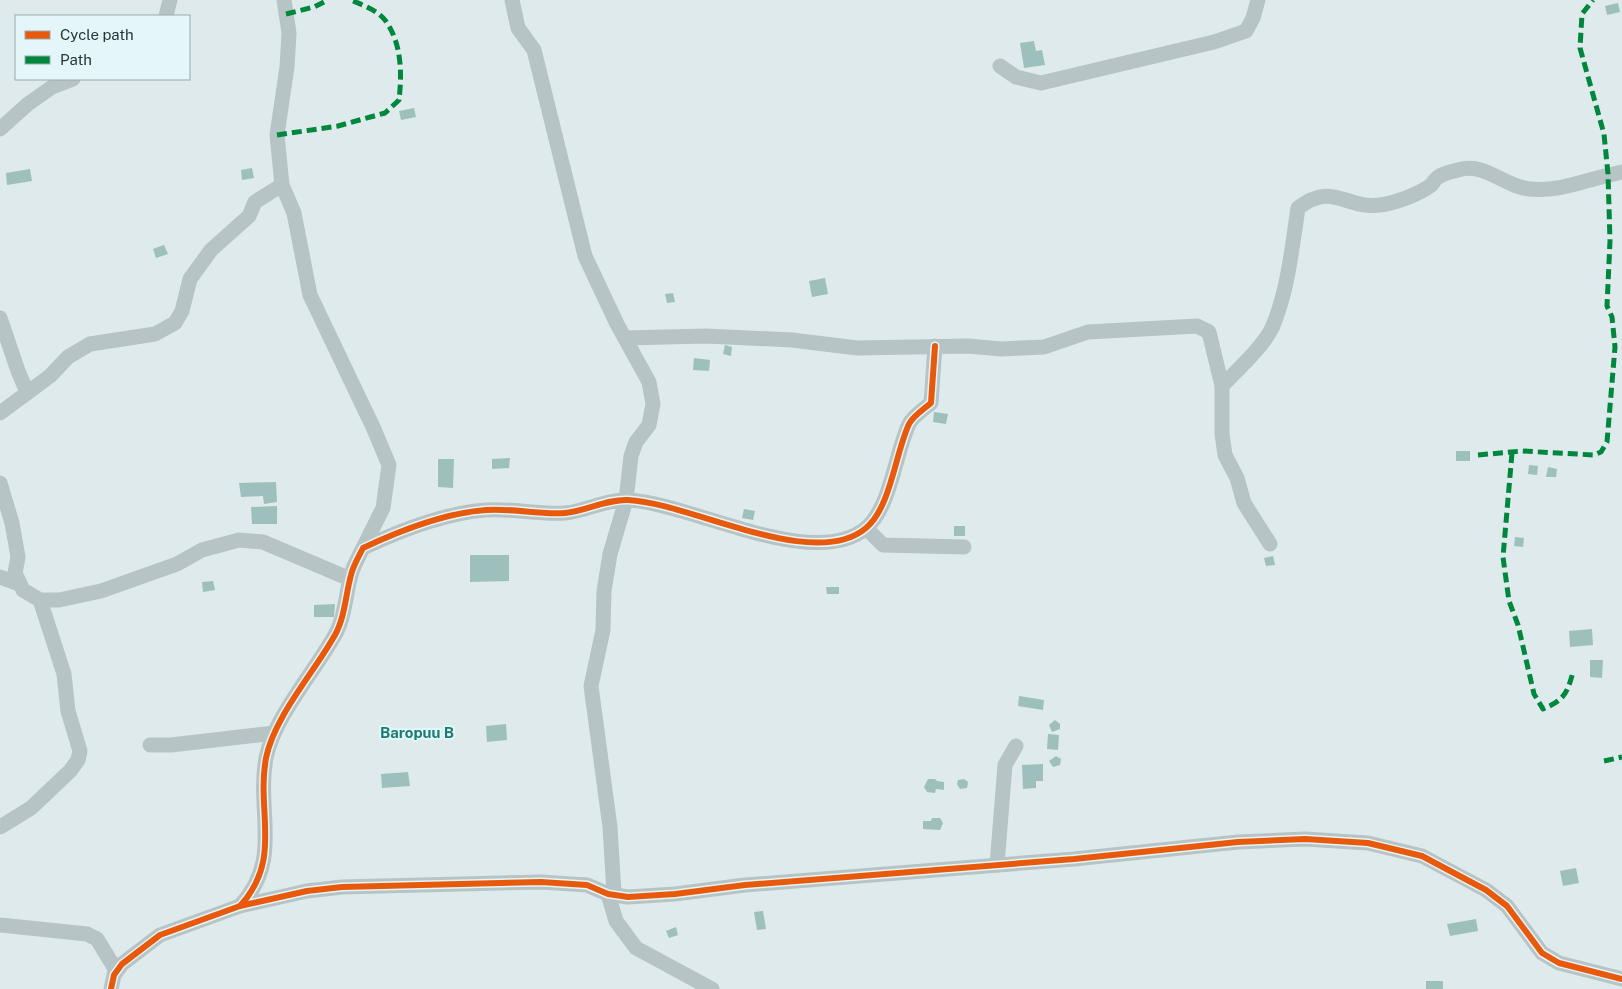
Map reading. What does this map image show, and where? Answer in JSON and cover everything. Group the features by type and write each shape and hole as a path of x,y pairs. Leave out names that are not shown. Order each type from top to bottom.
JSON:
{"street":[{"path":"166,15 170,0"},
{"path":"240,906 253,891 263,870 266,830 264,771 274,733 333,640 343,616 350,579 383,508 389,465 373,427 310,295 294,213 282,185 277,135 287,67 289,32 284,0"},
{"path":"512,0 518,28 534,50 585,256 617,324 649,382 652,404 649,425 636,442 631,456 626,500 610,554 604,591 603,630 591,686 604,772 611,894 616,921 636,948 712,989"},
{"path":"1000,66 1016,77 1041,83 1214,42 1246,31 1258,0"},
{"path":"0,129 28,104 52,88 71,80"},
{"path":"1222,386 1248,359 1271,329 1288,268 1298,208 1316,196 1333,195 1351,203 1381,205 1402,199 1430,186 1439,176 1463,169 1481,168 1498,178 1528,189 1560,189 1622,172"},
{"path":"0,413 50,376 68,357 90,344 155,334 175,323 182,311 190,278 211,250 248,216 255,202 282,185"},
{"path":"0,318 27,392"},
{"path":"626,338 669,336 751,338 857,348 968,346 1001,349 1044,347 1088,332 1197,326 1209,332 1222,386 1222,434 1229,466 1237,478 1244,503 1270,544"},
{"path":"363,548 387,537 459,513 509,510 548,514 568,513 626,500 703,516 767,538 790,542 840,541 866,528 885,502 910,422 931,403 935,346"},
{"path":"0,483 12,523 18,557 15,573 23,590 40,600 59,600 101,591 177,564 202,550 239,540 263,542 350,579"},
{"path":"866,528 883,545 964,547"},
{"path":"0,577 19,584"},
{"path":"0,826 31,808 70,771 78,760 80,751 68,711 64,674 40,600"},
{"path":"150,745 171,745 274,733"},
{"path":"997,865 1006,765 1016,746"},
{"path":"112,989 114,975 122,964 160,935 240,906 277,897 342,887 541,882 587,885 611,894 628,897 1238,842 1305,839 1368,843 1422,856 1460,874 1507,906 1542,953 1559,963 1622,979"},
{"path":"0,926 87,934 97,939 114,967 122,964"}],"building":[{"path":"1618,3 1620,12 1607,15 1605,6"},
{"path":"1034,41 1036,51 1042,50 1045,65 1024,68 1020,43"},
{"path":"414,108 416,117 401,120 399,111"},
{"path":"252,168 254,178 242,180 241,170"},
{"path":"30,169 32,181 7,185 6,173"},
{"path":"164,245 168,254 156,258 153,249"},
{"path":"825,278 828,294 812,297 809,281"},
{"path":"673,293 675,302 667,303 665,294"},
{"path":"725,345 732,347 731,356 723,354"},
{"path":"694,358 710,360 709,371 693,370"},
{"path":"934,412 948,414 946,424 933,422"},
{"path":"1456,451 1470,451 1470,461 1456,461"},
{"path":"510,458 509,468 492,469 492,459"},
{"path":"438,459 454,459 453,488 438,487"},
{"path":"1529,465 1538,466 1537,475 1528,474"},
{"path":"1548,467 1557,469 1556,477 1546,477"},
{"path":"276,482 277,502 264,504 263,496 241,497 239,483"},
{"path":"277,506 277,524 252,524 251,507"},
{"path":"744,509 755,511 753,520 742,518"},
{"path":"954,526 965,526 965,536 954,536"},
{"path":"1515,537 1524,538 1523,547 1514,546"},
{"path":"470,555 509,555 509,581 470,582"},
{"path":"1273,556 1275,565 1266,566 1264,558"},
{"path":"213,581 215,590 203,592 202,582"},
{"path":"826,587 839,587 839,594 827,594"},
{"path":"335,604 334,617 314,617 314,605"},
{"path":"1592,629 1593,645 1570,647 1569,631"},
{"path":"1590,660 1603,660 1602,678 1590,677"},
{"path":"1019,696 1044,700 1043,710 1018,706"},
{"path":"1055,720 1060,724 1060,729 1052,732 1049,725"},
{"path":"506,724 507,740 487,742 486,726"},
{"path":"1048,734 1059,735 1058,750 1047,749"},
{"path":"1056,756 1061,759 1060,765 1053,767 1049,761"},
{"path":"1043,764 1043,781 1036,781 1036,788 1023,789 1022,765"},
{"path":"408,772 410,786 382,788 381,774"},
{"path":"928,779 944,782 944,790 936,789 935,793 927,792 924,787"},
{"path":"964,779 968,782 967,788 960,789 957,784 958,780"},
{"path":"932,818 940,818 943,823 940,830 923,829 923,821 931,821"},
{"path":"1576,868 1579,883 1563,886 1560,871"},
{"path":"763,911 766,929 757,930 754,912"},
{"path":"1476,919 1478,931 1450,936 1447,924"},
{"path":"676,927 678,935 669,938 666,931"},
{"path":"1426,981 1443,981 1443,989 1426,989"}],"marked path":[{"path":"286,14 314,7 328,0"},
{"path":"277,135 338,126 385,113 399,100 400,59 391,29 378,13 351,0"},
{"path":"1478,455 1522,451 1594,455 1601,452 1607,442 1615,347 1612,317 1607,306 1610,241 1608,174 1604,134 1580,48 1582,14 1593,0"},
{"path":"1512,453 1503,557 1509,601 1518,625 1534,694 1543,709 1556,703 1564,695 1573,672"},
{"path":"1604,761 1622,757"}],"cycle path":[{"path":"240,906 253,888 261,871 265,835 264,778 270,743 285,713 340,625 352,572 363,548 423,523 470,512 496,510 565,513 620,500 654,504 751,532 784,539 816,543 843,540 866,528 874,519 887,494 909,424 916,415 931,403 935,346"},
{"path":"111,989 114,975 122,964 160,935 240,906 307,891 342,887 541,882 587,885 608,894 628,897 675,894 745,885 1074,859 1238,842 1305,839 1368,843 1422,856 1486,890 1507,906 1542,953 1559,963 1622,979"}],"district":[{"name":"Baropuu B","path":"417,733"}]}
